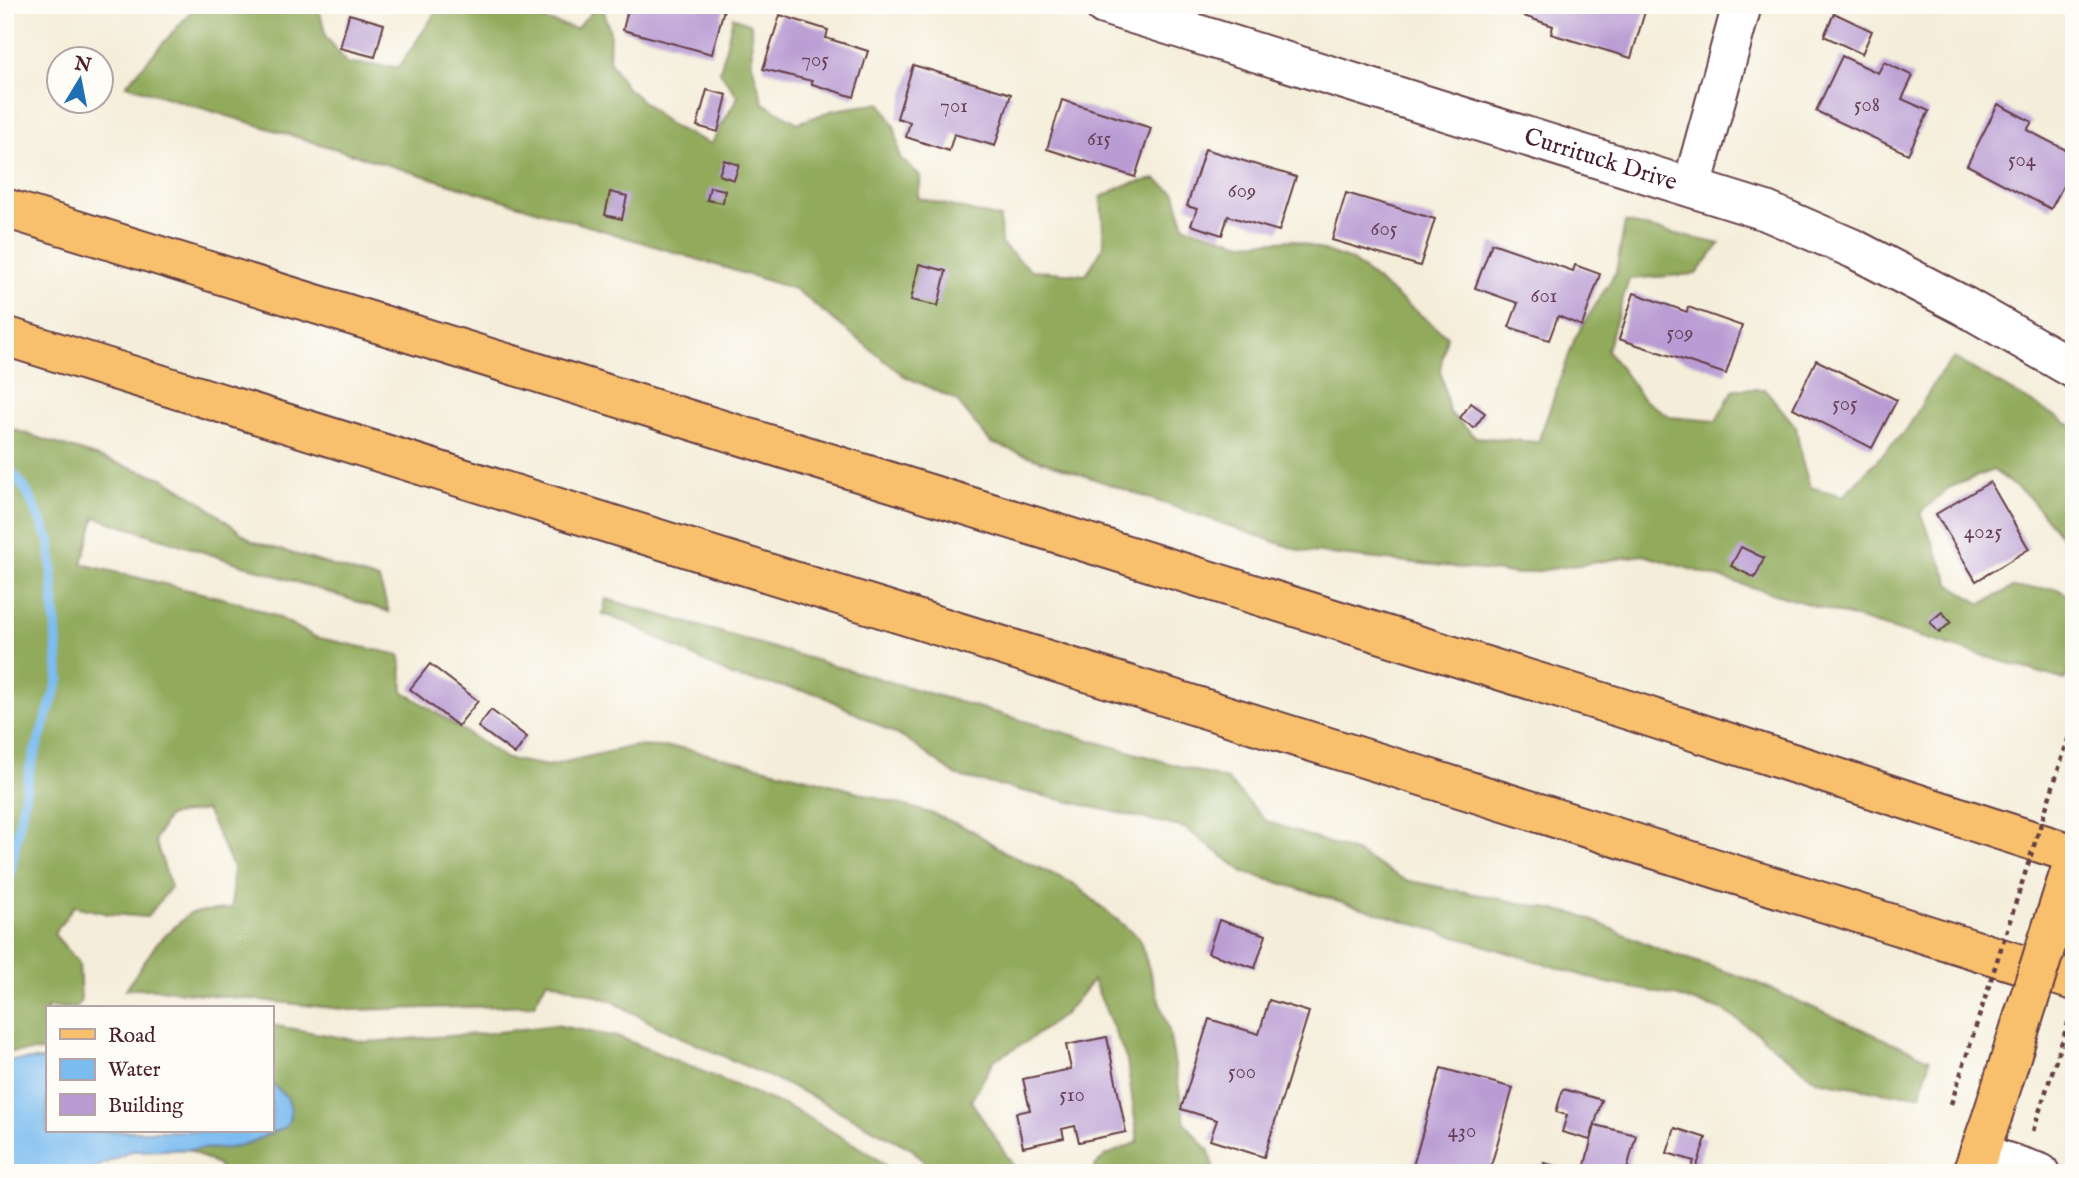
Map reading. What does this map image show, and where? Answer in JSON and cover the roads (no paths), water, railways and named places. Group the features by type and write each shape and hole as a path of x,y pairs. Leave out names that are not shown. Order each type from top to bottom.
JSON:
{"main road":[{"path":"5,208 1615,706 2074,854"},
{"path":"5,335 2074,981"},
{"path":"1976,1163 2074,859"}],"street":[{"name":"Currituck Drive","path":"1104,5 1766,211 1854,249 1964,306 2074,369"},
{"path":"1692,187 1742,5"},
{"path":"1976,1163 2040,1173"}],"water":[{"path":"5,1060 46,1060 46,1132 273,1132 273,1085 287,1097 291,1109 285,1127 252,1142 230,1148 131,1151 97,1167 92,1173 5,1173"}],"waterway":[{"path":"5,463 26,490 50,541 59,679 30,768 5,900"}]}
